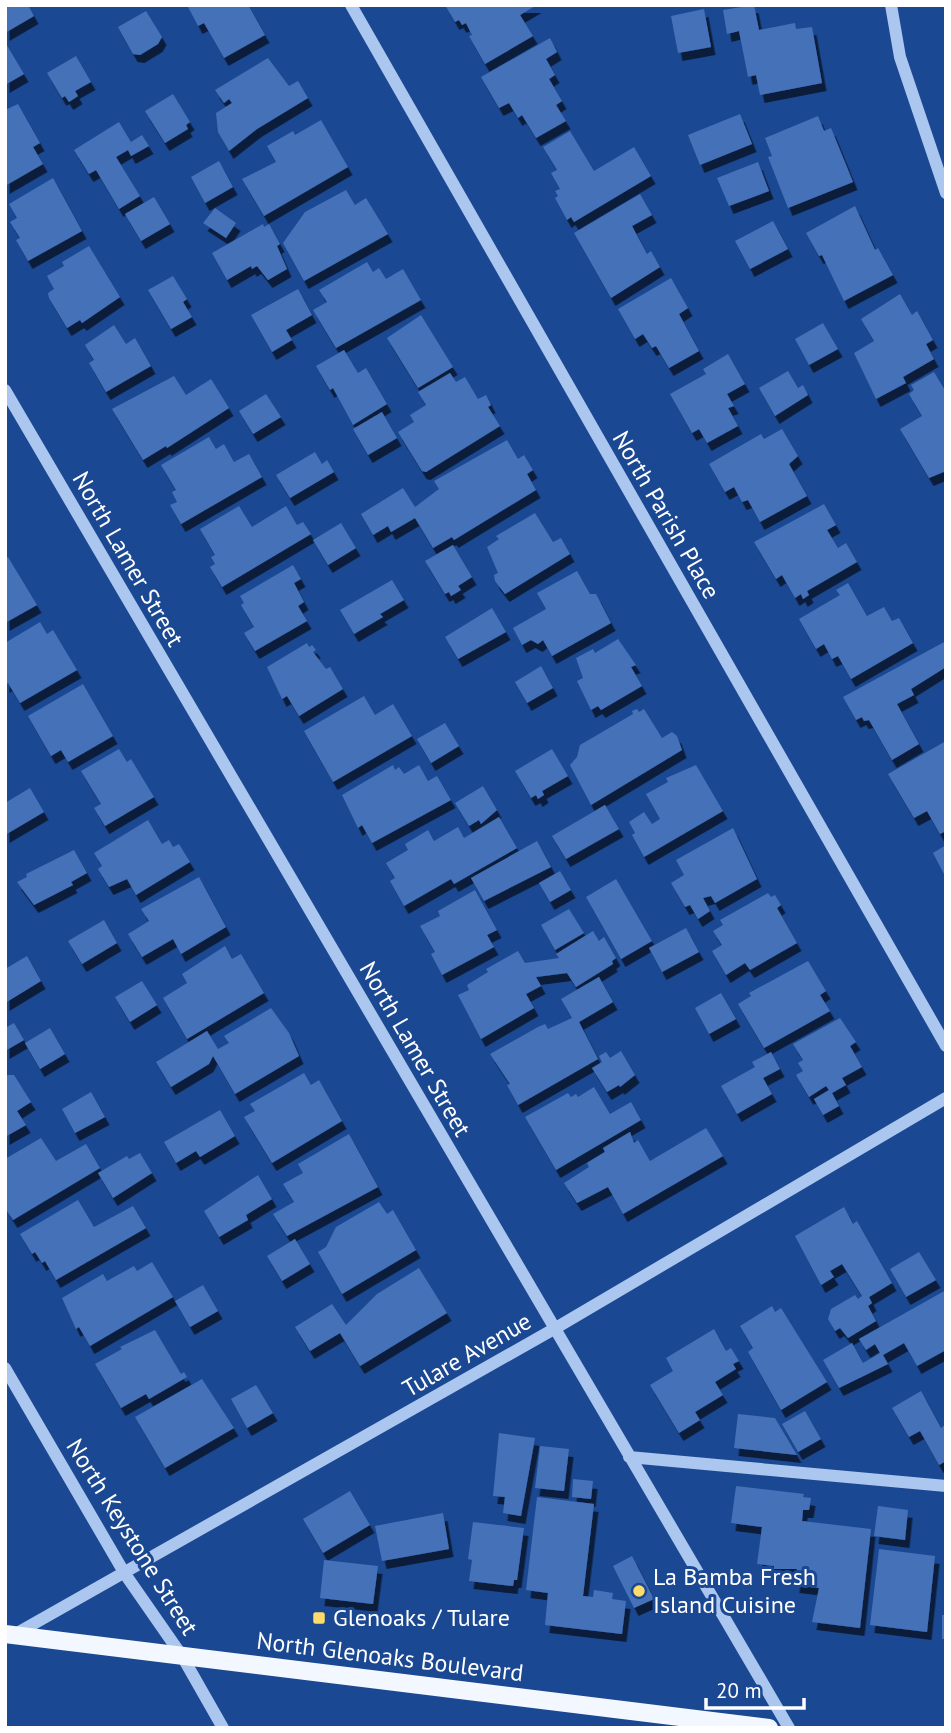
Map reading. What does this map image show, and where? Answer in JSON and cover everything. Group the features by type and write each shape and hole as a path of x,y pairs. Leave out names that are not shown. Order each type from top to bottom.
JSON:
{"main road":[{"name":"North Glenoaks Boulevard","path":"8,1637 769,1728"}],"street":[{"name":"North Parish Place","path":"351,5 946,1046"},
{"path":"891,5 900,57 946,193"},
{"name":"North Lamer Street","path":"5,390 789,1728"},
{"name":"Tulare Avenue","path":"8,1637 125,1574 554,1329 946,1098"},
{"name":"North Keystone Street","path":"5,1368 125,1574 182,1656 223,1728"},
{"path":"629,1457 946,1486"}],"building":[{"path":"5,5 28,5 34,16 5,33"},
{"path":"187,5 248,5 265,35 224,58 204,23 198,26"},
{"path":"445,5 537,5 520,15 533,36 485,64 469,36 472,35 466,23 462,25 459,20 455,22"},
{"path":"754,5 759,30 795,23 796,29 812,27 822,83 760,95 756,75 748,77 739,31 727,34 723,10"},
{"path":"704,9 711,47 678,53 671,16"},
{"path":"146,11 162,37 158,44 140,55 133,54 118,27"},
{"path":"550,38 557,52 546,59 555,75 549,79 562,101 556,105 566,121 536,138 522,115 518,118 509,103 499,108 481,77"},
{"path":"5,42 24,74 5,85"},
{"path":"76,56 91,82 75,91 78,96 69,102 65,96 62,98 47,73"},
{"path":"268,58 289,86 298,81 308,98 257,129 229,151 218,132 216,113 232,103 229,99 224,103 215,90"},
{"path":"173,94 190,122 186,125 188,129 165,143 145,111"},
{"path":"18,104 40,143 33,147 43,164 5,186 5,110"},
{"path":"740,114 752,144 700,165 688,135"},
{"path":"818,116 824,131 831,128 853,182 788,208 768,157 772,156 765,138"},
{"path":"321,120 348,167 264,216 242,179 276,162 267,146 293,131 295,135"},
{"path":"119,122 131,142 142,135 149,146 131,156 128,150 116,157 140,196 119,209 96,170 89,174 74,150"},
{"path":"570,131 594,171 634,147 651,176 574,222 571,217 567,220 555,198 558,196 555,191 560,189 551,173 557,170 543,147"},
{"path":"219,161 233,187 205,203 191,177"},
{"path":"758,162 769,191 729,206 717,178"},
{"path":"53,178 82,231 28,261 16,240 20,238 10,222 17,218 9,204"},
{"path":"346,190 355,205 366,198 388,234 304,281 283,243 305,212"},
{"path":"640,194 652,215 632,226 647,254 651,251 660,267 611,298 574,233"},
{"path":"154,197 170,224 141,241 125,214"},
{"path":"855,206 875,250 878,248 893,275 844,301 822,255 819,256 806,233"},
{"path":"215,208 236,223 226,238 203,223"},
{"path":"773,221 788,249 750,269 735,241"},
{"path":"263,224 264,227 269,224 280,244 277,246 287,269 268,280 257,266 252,269 251,266 227,280 212,253"},
{"path":"89,246 120,297 82,323 80,320 67,328 49,298 48,293 54,289 47,276 64,266 62,262"},
{"path":"367,262 373,272 379,268 386,279 403,269 421,300 336,348 313,310 327,302 319,290"},
{"path":"173,276 187,299 183,302 192,317 171,329 148,290"},
{"path":"671,278 688,308 679,314 699,351 669,368 656,346 652,348 643,334 635,339 618,309"},
{"path":"298,289 312,315 286,330 292,340 272,352 251,315"},
{"path":"900,294 912,315 917,311 933,340 926,344 934,359 903,377 906,383 876,399 854,353 874,341 861,319"},
{"path":"421,315 453,367 418,388 387,338"},
{"path":"823,323 838,349 809,365 795,339"},
{"path":"114,325 126,344 135,338 151,366 106,392 89,363 94,360 85,345"},
{"path":"344,350 358,373 366,368 387,404 353,425 333,388 330,390 316,366"},
{"path":"728,354 745,384 727,394 734,406 728,408 738,426 707,443 699,429 692,433 670,394 706,374 703,369"},
{"path":"788,371 798,388 803,385 808,395 775,416 759,388"},
{"path":"934,372 946,392 946,471 929,478 900,429 922,416 909,394 914,390 911,385"},
{"path":"450,373 456,382 465,377 478,399 486,395 491,405 488,407 500,426 426,472 422,471 398,432 414,422 410,415 426,405 418,392"},
{"path":"174,376 186,395 211,379 229,408 167,448 166,446 143,460 112,409"},
{"path":"266,394 281,417 253,434 239,411"},
{"path":"382,412 397,438 368,455 353,429"},
{"path":"782,429 798,456 789,464 807,496 760,522 748,500 742,502 734,487 725,492 709,464 761,434 764,439"},
{"path":"209,437 216,449 224,444 234,462 249,454 262,477 181,524 170,505 177,502 172,492 176,490 161,465"},
{"path":"507,440 518,459 524,455 533,470 527,474 536,490 454,540 452,537 433,548 415,518 391,532 388,526 373,535 361,514 403,488 415,507 439,489 434,481"},
{"path":"315,452 322,464 327,460 334,472 290,498 276,475"},
{"path":"824,504 836,525 827,530 838,548 846,543 857,562 807,591 809,595 803,599 801,594 795,598 782,575 776,579 754,542"},
{"path":"239,506 252,527 286,506 297,525 303,522 311,534 222,587 210,567 215,564 211,557 215,555 200,529"},
{"path":"535,513 553,542 561,538 570,554 505,594 495,581 494,575 498,573 487,547 499,539 496,536"},
{"path":"341,523 356,548 328,565 313,540"},
{"path":"453,545 472,577 458,586 461,590 451,596 449,592 445,594 425,561"},
{"path":"8,557 37,605 5,623 5,559"},
{"path":"293,565 301,579 294,583 304,602 298,606 307,621 255,651 244,633 254,627 241,605 244,603 240,596"},
{"path":"577,571 590,594 596,594 611,623 552,656 543,640 538,644 531,640 522,645 513,628 546,609 537,593"},
{"path":"392,580 404,600 380,614 383,617 354,634 340,610"},
{"path":"848,583 867,616 884,607 892,621 899,618 913,643 851,679 838,656 832,659 824,644 816,649 799,619 840,595 836,590"},
{"path":"492,608 506,632 458,659 445,637"},
{"path":"40,622 47,634 53,630 77,670 20,703 8,683 5,685 5,643"},
{"path":"618,639 636,665 631,667 642,686 601,710 598,706 591,710 577,681 583,678 576,658 593,649 595,653"},
{"path":"946,641 946,667 911,689 914,695 897,704 919,744 892,760 869,720 864,721 862,717 856,720 843,697"},
{"path":"307,643 316,650 313,652 326,669 330,667 343,689 299,716 287,696 282,699 267,667"},
{"path":"541,666 553,688 527,703 515,682"},
{"path":"83,684 113,736 68,762 61,750 51,756 28,716"},
{"path":"364,696 375,715 393,704 412,736 333,782 304,731"},
{"path":"637,709 639,712 644,709 662,738 672,732 677,736 682,750 591,805 570,765 577,757 580,745"},
{"path":"445,723 459,746 431,763 417,739"},
{"path":"946,741 946,831 940,834 927,811 914,818 888,774"},
{"path":"119,749 127,762 131,759 154,797 105,826 94,808 101,804 81,771"},
{"path":"552,749 568,776 542,791 544,795 538,799 536,795 531,798 515,771"},
{"path":"393,765 395,770 399,767 404,774 419,765 428,781 437,776 451,800 372,843 362,825 358,828 342,795"},
{"path":"696,765 723,811 644,857 632,835 635,833 629,822 644,812 652,824 660,819 646,794 668,782 666,778"},
{"path":"483,786 497,810 481,824 479,820 469,826 455,803"},
{"path":"30,788 44,812 5,835 5,803"},
{"path":"605,805 619,829 566,859 552,836"},
{"path":"499,817 517,848 454,884 451,879 404,906 390,881 395,878 386,863 408,850 405,844 428,830 434,841 458,827 464,838"},
{"path":"148,820 162,844 169,840 173,847 179,844 190,862 136,895 127,879 109,887 98,869 102,866 94,853"},
{"path":"733,828 757,879 715,903 711,896 703,898 710,911 698,919 690,905 685,907 671,883 684,875 676,860"},
{"path":"537,841 551,867 484,901 471,878"},
{"path":"946,845 946,878 933,853"},
{"path":"74,850 87,873 71,882 73,885 34,905 17,882 27,877 26,874"},
{"path":"560,871 571,890 550,902 539,883"},
{"path":"199,877 226,927 181,954 173,939 142,957 128,934 149,921 141,909"},
{"path":"616,879 652,941 621,959 586,897"},
{"path":"475,890 497,930 487,935 494,947 442,975 431,954 435,952 420,926 440,916 438,911"},
{"path":"768,893 771,897 775,895 781,905 777,908 797,943 750,970 745,963 726,975 712,951 722,945 713,931 723,925 720,920"},
{"path":"569,909 584,933 555,950 541,925"},
{"path":"104,920 117,943 82,964 68,941"},
{"path":"686,928 699,952 662,972 649,948"},
{"path":"593,931 599,941 604,937 616,958 612,961 613,964 576,987 567,973 536,977 541,986 526,994 534,1008 481,1039 458,995 469,990 467,985 488,972 486,969 518,951 525,963 559,958 556,954"},
{"path":"225,946 232,959 241,954 264,993 187,1039 163,998 187,983 182,974"},
{"path":"27,956 41,981 5,1003 5,969"},
{"path":"808,961 826,991 820,995 830,1011 764,1048 738,1004 751,996 749,993"},
{"path":"599,977 613,1002 579,1022 598,1059 518,1105 507,1085 510,1084 490,1054 538,1027 545,1024 548,1029 572,1018 561,999"},
{"path":"142,981 157,1005 130,1022 115,997"},
{"path":"721,993 736,1019 709,1034 695,1008"},
{"path":"271,1008 289,1033 299,1056 235,1094 213,1056 209,1064 171,1087 156,1062 207,1031 218,1049 229,1043 224,1036"},
{"path":"840,1018 856,1042 850,1046 862,1067 842,1078 846,1085 832,1093 839,1106 823,1115 814,1099 829,1090 826,1086 809,1097 796,1075 803,1071 798,1063 803,1060 793,1044"},
{"path":"14,1023 24,1040 5,1051 5,1028"},
{"path":"50,1028 65,1054 40,1069 25,1043"},
{"path":"621,1051 635,1075 620,1087 619,1085 607,1092 592,1068 602,1062 599,1056 606,1052 610,1058"},
{"path":"771,1052 780,1069 763,1078 772,1094 737,1114 721,1086 755,1067 752,1062"},
{"path":"304,1073 311,1085 319,1080 342,1121 272,1163 244,1117 255,1111 250,1104"},
{"path":"5,1075 14,1075 31,1102 17,1111 26,1125 5,1137"},
{"path":"594,1087 610,1114 631,1102 641,1120 556,1170 525,1117 568,1093 571,1097 576,1094 578,1097"},
{"path":"91,1092 105,1117 75,1133 62,1109"},
{"path":"220,1110 235,1136 200,1157 196,1151 176,1163 164,1142"},
{"path":"706,1128 723,1156 623,1214 608,1187 577,1203 564,1183 589,1167 587,1163 605,1152 603,1148 630,1132 634,1143 638,1140 650,1161"},
{"path":"349,1134 378,1187 287,1236 273,1214 294,1202 283,1184 303,1173 298,1164"},
{"path":"41,1138 56,1161 86,1144 100,1168 13,1220 5,1208 5,1159"},
{"path":"140,1153 152,1173 113,1198 98,1173 127,1156 129,1159"},
{"path":"258,1175 272,1199 246,1215 248,1220 219,1237 204,1211"},
{"path":"78,1200 94,1227 133,1206 146,1228 56,1280 45,1261 42,1263 35,1252 32,1254 20,1234"},
{"path":"379,1202 387,1214 393,1210 416,1250 342,1294 318,1252 326,1247 336,1227"},
{"path":"844,1207 853,1224 857,1221 892,1283 869,1297 872,1303 868,1306 876,1321 848,1338 840,1328 835,1331 828,1319 831,1309 855,1295 858,1299 862,1296 842,1264 830,1271 834,1277 821,1285 795,1236"},
{"path":"295,1239 310,1264 282,1281 267,1256"},
{"path":"919,1252 936,1280 906,1297 890,1269"},
{"path":"152,1262 173,1297 90,1346 79,1327 76,1329 62,1298 103,1274 107,1281 134,1266 137,1271"},
{"path":"419,1268 447,1313 360,1366 340,1333 310,1351 295,1327 332,1304 346,1325 377,1294"},
{"path":"203,1285 218,1311 190,1327 175,1301"},
{"path":"946,1290 946,1350 917,1366 904,1343 883,1355 888,1364 839,1388 823,1360 852,1343 863,1363 880,1353 875,1344 866,1350 859,1339"},
{"path":"772,1306 775,1312 781,1308 827,1382 781,1410 748,1352 753,1348 740,1326"},
{"path":"714,1329 726,1351 731,1348 739,1361 733,1364 736,1369 715,1382 723,1395 695,1412 700,1420 679,1433 650,1385 673,1371 666,1358"},
{"path":"155,1330 181,1374 184,1372 187,1377 149,1399 146,1394 121,1408 95,1364 122,1349 120,1347"},
{"path":"202,1379 234,1428 165,1468 135,1417"},
{"path":"256,1385 273,1413 247,1428 231,1399"},
{"path":"921,1391 941,1428 946,1424 946,1461 939,1465 920,1431 909,1437 892,1408"},
{"path":"805,1411 821,1439 798,1452 782,1424"},
{"path":"738,1414 775,1418 797,1455 734,1448"},
{"path":"499,1433 535,1438 521,1516 503,1513 505,1497 493,1496"},
{"path":"540,1446 569,1449 564,1491 535,1488"},
{"path":"573,1479 593,1481 591,1499 572,1497"},
{"path":"736,1486 804,1494 803,1497 811,1498 809,1510 803,1510 802,1521 871,1529 860,1628 812,1622 819,1588 795,1585 797,1569 774,1569 774,1566 757,1564 762,1527 731,1523"},
{"path":"350,1491 370,1525 323,1553 303,1519"},
{"path":"537,1497 594,1504 583,1596 593,1597 594,1590 613,1593 612,1599 626,1601 622,1634 545,1625 548,1593 526,1590"},
{"path":"878,1506 908,1510 905,1540 874,1536"},
{"path":"443,1513 449,1549 382,1561 375,1526"},
{"path":"473,1522 524,1528 517,1580 514,1580 513,1586 469,1581 472,1560 468,1559"},
{"path":"879,1549 935,1556 927,1632 870,1625"},
{"path":"632,1556 654,1599 634,1608 613,1566"},
{"path":"324,1560 378,1566 373,1604 320,1598"},
{"path":"336,1608 354,1612 354,1618 335,1615"},
{"path":"942,1615 946,1615 946,1639 942,1639"}],"place":[{"name":"La Bamba Fresh Island Cuisine","path":"639,1591"},
{"name":"Glenoaks / Tulare","path":"319,1618"}]}
